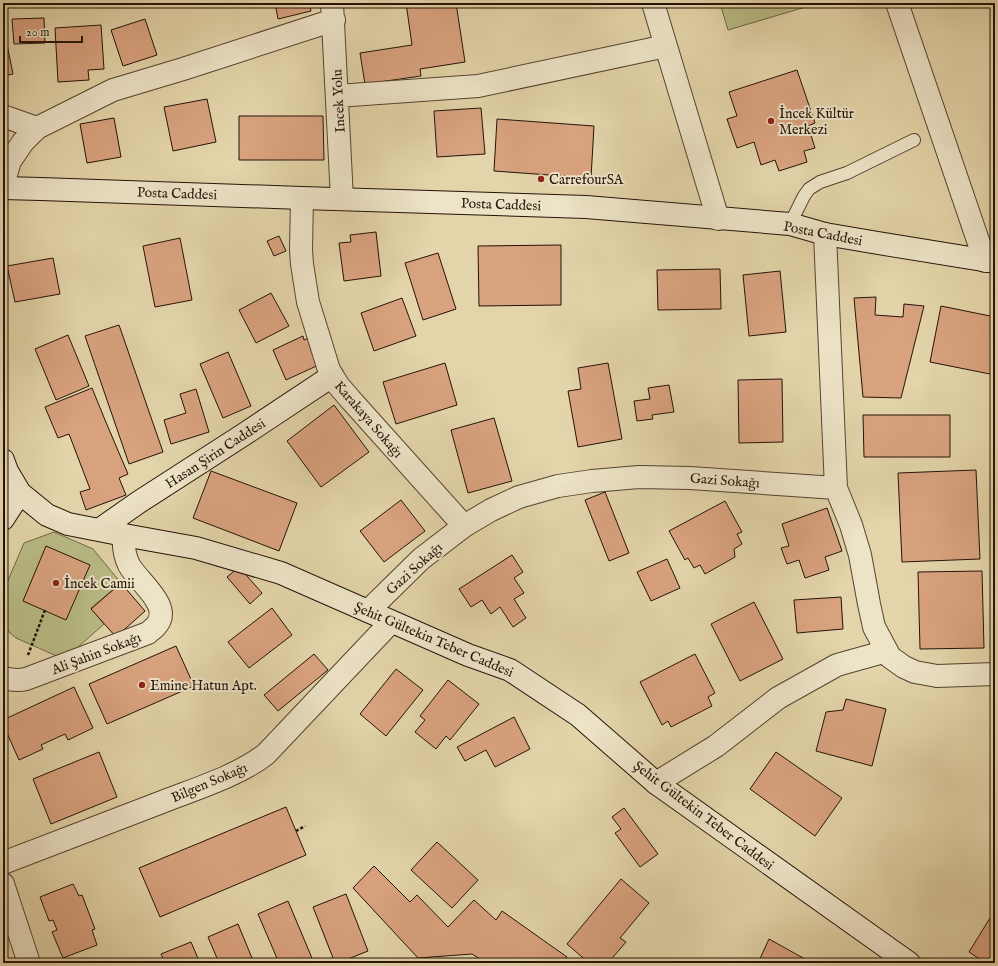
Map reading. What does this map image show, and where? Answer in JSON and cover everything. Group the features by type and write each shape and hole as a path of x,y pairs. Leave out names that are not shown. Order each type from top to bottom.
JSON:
{"street":[{"path":"653,3 718,218"},
{"path":"897,3 990,261"},
{"path":"3,185 10,161 23,142 37,128 113,90 183,69 333,12"},
{"name":"Incek Yolu","path":"333,12 342,199"},
{"path":"337,96 478,86 666,46"},
{"path":"3,116 37,128"},
{"name":"Posta Caddesi","path":"3,188 40,188 586,207 790,224 825,234 990,261"},
{"name":"Karakaya Sokağı","path":"302,198 301,250 304,282 314,324 329,370 338,385 350,399 464,526"},
{"path":"825,234 836,488 851,525 860,555 874,627 890,657 904,667 915,672 937,676 995,674"},
{"name":"Hasan Şirin Caddesi","path":"99,530 139,502 332,376"},
{"name":"Şehit Gültekin Teber Caddesi","path":"3,460 7,471 20,493 47,515 68,524 124,536 196,548 281,573 468,655 510,670 578,715 656,783 909,963"},
{"name":"Gazi Sokağı","path":"368,610 421,559 464,526 491,510 519,497 558,486 592,480 639,477 690,478 836,488"},
{"path":"3,519 20,493"},
{"name":"Ali Şahin Sokağı","path":"10,680 26,679 148,633 156,627 160,620 161,608 158,601 130,566 125,556 123,546 124,536"},
{"name":"Bilgen Sokağı","path":"3,863 200,788 237,772 257,761 266,754 391,622"},
{"path":"656,783 716,746 778,698 837,665 887,651"},
{"path":"3,884 29,963"}],"lane":[{"path":"790,224 809,189 820,182 848,173 914,140"}],"path":[{"path":"10,680 45,610"},
{"path":"296,831 305,826"}],"green space":[{"path":"720,3 819,3 728,30"},
{"path":"54,532 93,549 121,583 91,608 104,624 68,656 59,657 16,638 10,633 3,620 3,592 24,543"}],"building":[{"path":"275,3 309,3 311,11 278,19"},
{"path":"406,3 456,3 465,62 420,69 421,76 365,84 360,53 412,45"},
{"path":"44,18 45,43 14,44 12,19"},
{"path":"145,19 157,55 123,66 111,30"},
{"path":"101,25 104,69 88,70 89,80 58,82 55,28"},
{"path":"4,30 13,74 3,76 3,31"},
{"name":"İncek Kültür Merkezi","path":"797,70 815,123 808,126 815,148 804,151 807,162 779,171 775,160 761,165 754,142 737,148 727,119 737,116 729,92"},
{"path":"207,99 216,142 173,151 164,107"},
{"path":"481,108 485,154 437,157 434,111"},
{"path":"239,116 323,116 324,160 239,160"},
{"path":"114,118 121,157 87,163 80,124"},
{"path":"497,119 594,126 591,178 494,171"},
{"path":"376,232 381,276 344,281 339,243 351,242 350,235"},
{"path":"279,236 286,251 274,256 267,241"},
{"path":"180,238 192,300 155,307 143,246"},
{"path":"561,245 561,305 479,306 478,246"},
{"path":"438,253 456,309 423,320 405,263"},
{"path":"53,258 60,294 15,302 7,266"},
{"path":"720,269 721,309 658,310 657,270"},
{"path":"780,271 786,332 749,336 743,275"},
{"path":"271,293 289,326 256,343 239,310"},
{"path":"876,297 875,315 903,317 904,304 924,306 901,398 863,397 854,298"},
{"path":"402,298 416,336 374,351 361,313"},
{"path":"941,306 995,317 995,375 930,362"},
{"path":"119,325 163,452 129,464 85,336"},
{"path":"68,335 89,386 56,400 35,349"},
{"path":"303,336 304,340 311,337 323,363 286,380 273,350"},
{"path":"228,352 251,406 223,418 200,364"},
{"path":"445,363 457,405 396,424 383,382"},
{"path":"608,363 622,439 578,447 568,391 581,389 578,368"},
{"path":"782,379 783,442 739,443 738,380"},
{"path":"669,385 674,412 652,415 653,419 637,421 634,401 650,399 648,388"},
{"path":"92,388 128,474 119,478 126,495 86,510 80,492 90,489 69,434 58,438 45,407"},
{"path":"196,389 209,432 171,444 164,420 186,413 180,394"},
{"path":"334,405 369,452 321,487 287,441"},
{"path":"863,415 950,415 950,457 864,457"},
{"path":"494,418 512,481 468,493 451,430"},
{"path":"976,470 980,559 902,562 898,473"},
{"path":"211,471 297,503 279,551 193,518"},
{"path":"605,492 629,553 609,561 585,500"},
{"path":"401,500 425,531 384,562 360,531"},
{"path":"725,501 742,532 737,534 742,544 734,549 735,557 705,574 700,565 694,568 688,558 685,560 669,531"},
{"path":"827,508 842,551 825,557 829,570 805,578 799,560 787,564 781,548 789,546 782,524"},
{"name":"İncek Camii","path":"46,546 90,565 66,620 23,601"},
{"path":"512,555 523,572 514,578 524,593 514,599 526,618 513,627 500,607 491,614 482,600 471,607 459,589"},
{"path":"667,559 680,588 651,601 637,572"},
{"path":"239,567 262,593 250,604 227,577"},
{"path":"982,571 984,648 920,649 918,572"},
{"path":"121,583 145,611 116,637 91,609"},
{"path":"841,597 843,629 797,633 794,600"},
{"path":"754,602 783,659 740,681 711,624"},
{"path":"272,608 292,635 249,668 228,642"},
{"name":"Emine Hatun Apt.","path":"176,646 194,686 107,724 89,684"},
{"path":"314,654 328,670 278,711 264,695"},
{"path":"695,654 715,693 708,697 712,706 671,727 668,721 662,725 640,682"},
{"path":"396,669 423,690 386,736 360,714"},
{"path":"448,680 479,704 450,740 446,736 436,749 415,732 425,720 420,716"},
{"path":"74,687 93,728 68,740 65,734 41,745 43,749 19,760 3,724 3,720"},
{"path":"846,699 886,709 872,766 816,751 826,712 843,710"},
{"path":"514,717 530,749 495,767 486,750 465,761 457,747"},
{"path":"99,752 117,797 51,824 33,779"},
{"path":"776,752 842,798 815,836 750,789"},
{"path":"286,807 306,855 160,917 139,868"},
{"path":"624,808 658,854 640,867 615,833 621,829 612,817"},
{"path":"437,842 478,880 452,908 411,870"},
{"path":"374,866 410,902 417,895 448,927 474,900 496,920 502,911 567,957 562,963 486,963 472,954 418,958 353,888"},
{"path":"621,879 649,903 620,938 626,942 608,963 589,963 567,944"},
{"path":"73,884 79,896 82,895 95,929 92,930 97,945 63,958 52,932 57,930 53,920 49,921 40,897"},
{"path":"346,894 368,951 335,963 313,907"},
{"path":"288,901 314,963 279,963 258,914"},
{"path":"995,910 995,963 986,963 969,952"},
{"path":"238,924 254,963 219,963 208,937"},
{"path":"769,939 812,963 758,963"},
{"path":"191,942 200,963 165,963 161,954"}],"place":[{"name":"İncek Kültür Merkezi","path":"771,121"},
{"name":"CarrefourSA","path":"541,179"},
{"name":"İncek Camii","path":"56,583"},
{"name":"Emine Hatun Apt.","path":"142,685"}]}
